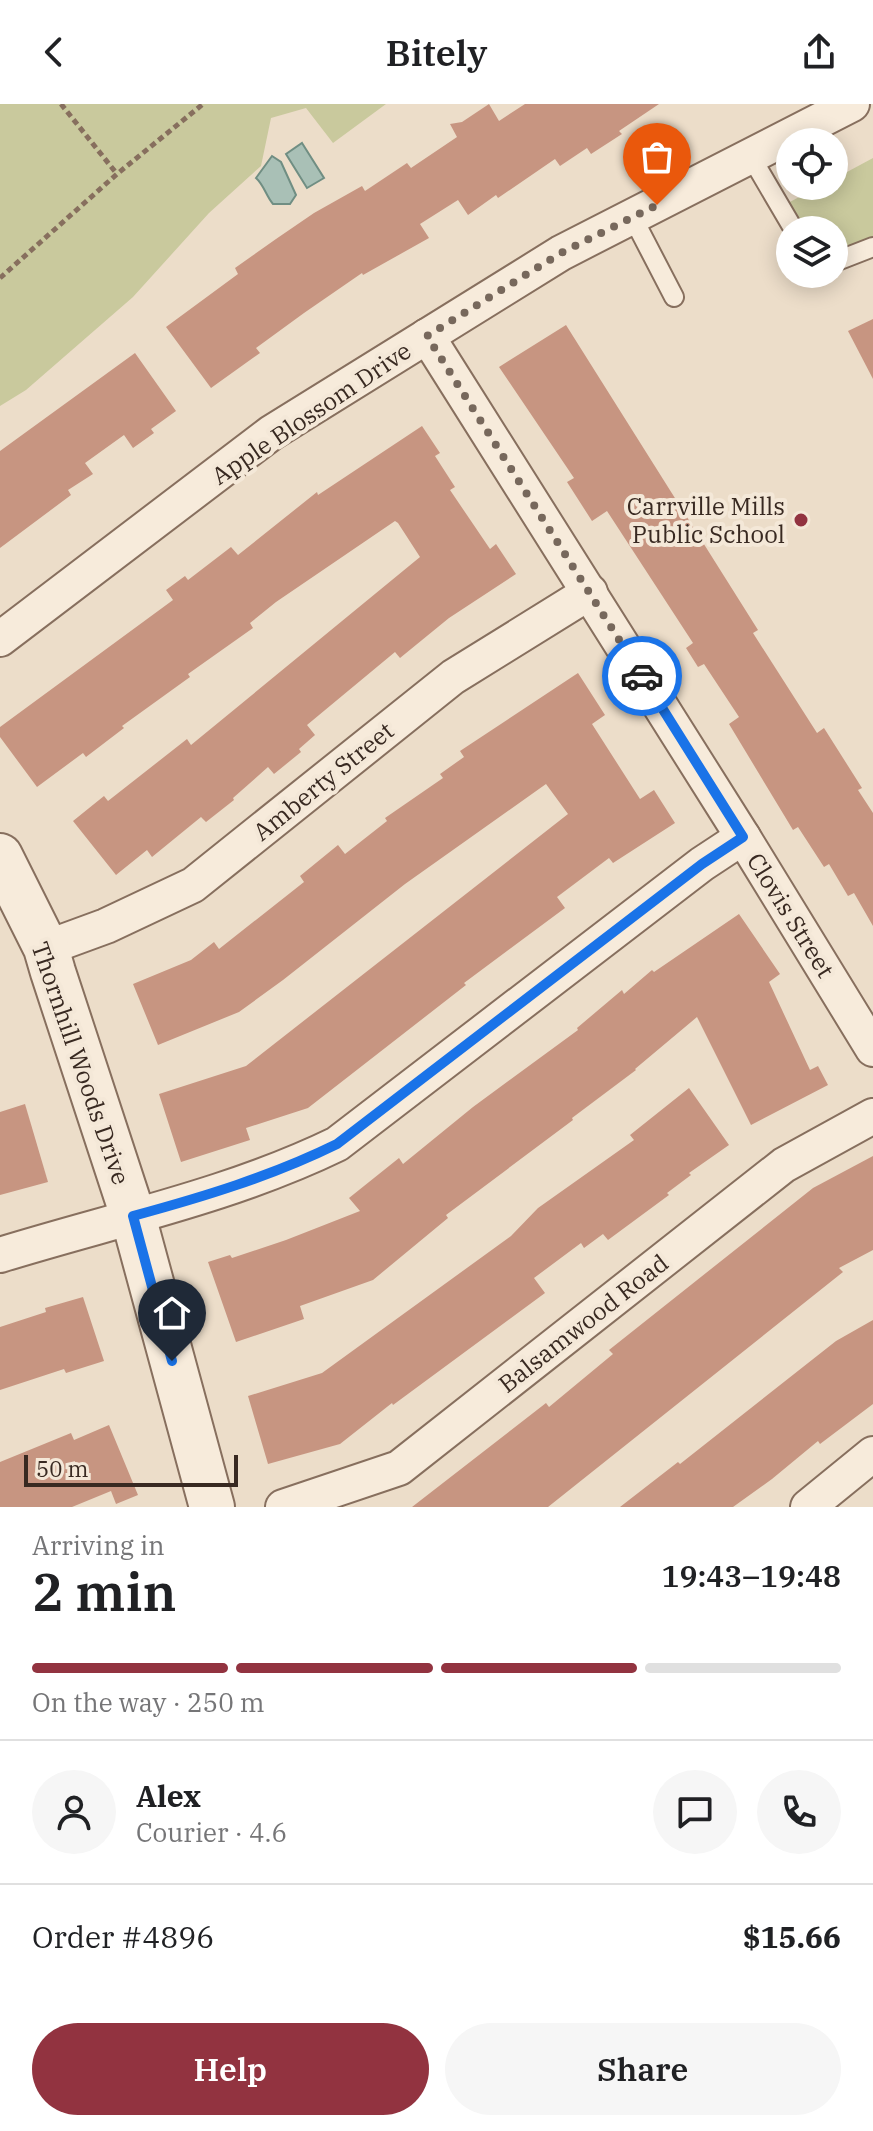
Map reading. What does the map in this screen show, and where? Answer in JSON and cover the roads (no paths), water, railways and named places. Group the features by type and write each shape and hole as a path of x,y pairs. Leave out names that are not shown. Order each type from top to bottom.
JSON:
{"street":[{"name":"Apple Blossom Drive","path":"0,639 271,433 561,253 852,104"},
{"name":"Clovis Street","path":"427,336 590,592 873,1049"},
{"name":"Amberty Street","path":"46,948 106,926 193,885 453,677 590,592"},
{"path":"0,1255 224,1190 296,1164 337,1144 702,864 743,837"},
{"name":"Thornhill Woods Drive","path":"0,856 46,948 133,1216 212,1507"},
{"name":"Balsamwood Road","path":"283,1507 399,1468 784,1165 873,1116"},
{"path":"808,1507 873,1454"}],"lane":[{"path":"750,155 786,216"},
{"path":"633,218 674,297"},
{"path":"848,257 873,247"}],"place":[{"name":"Carrville Mills Public School","path":"801,520"}]}
